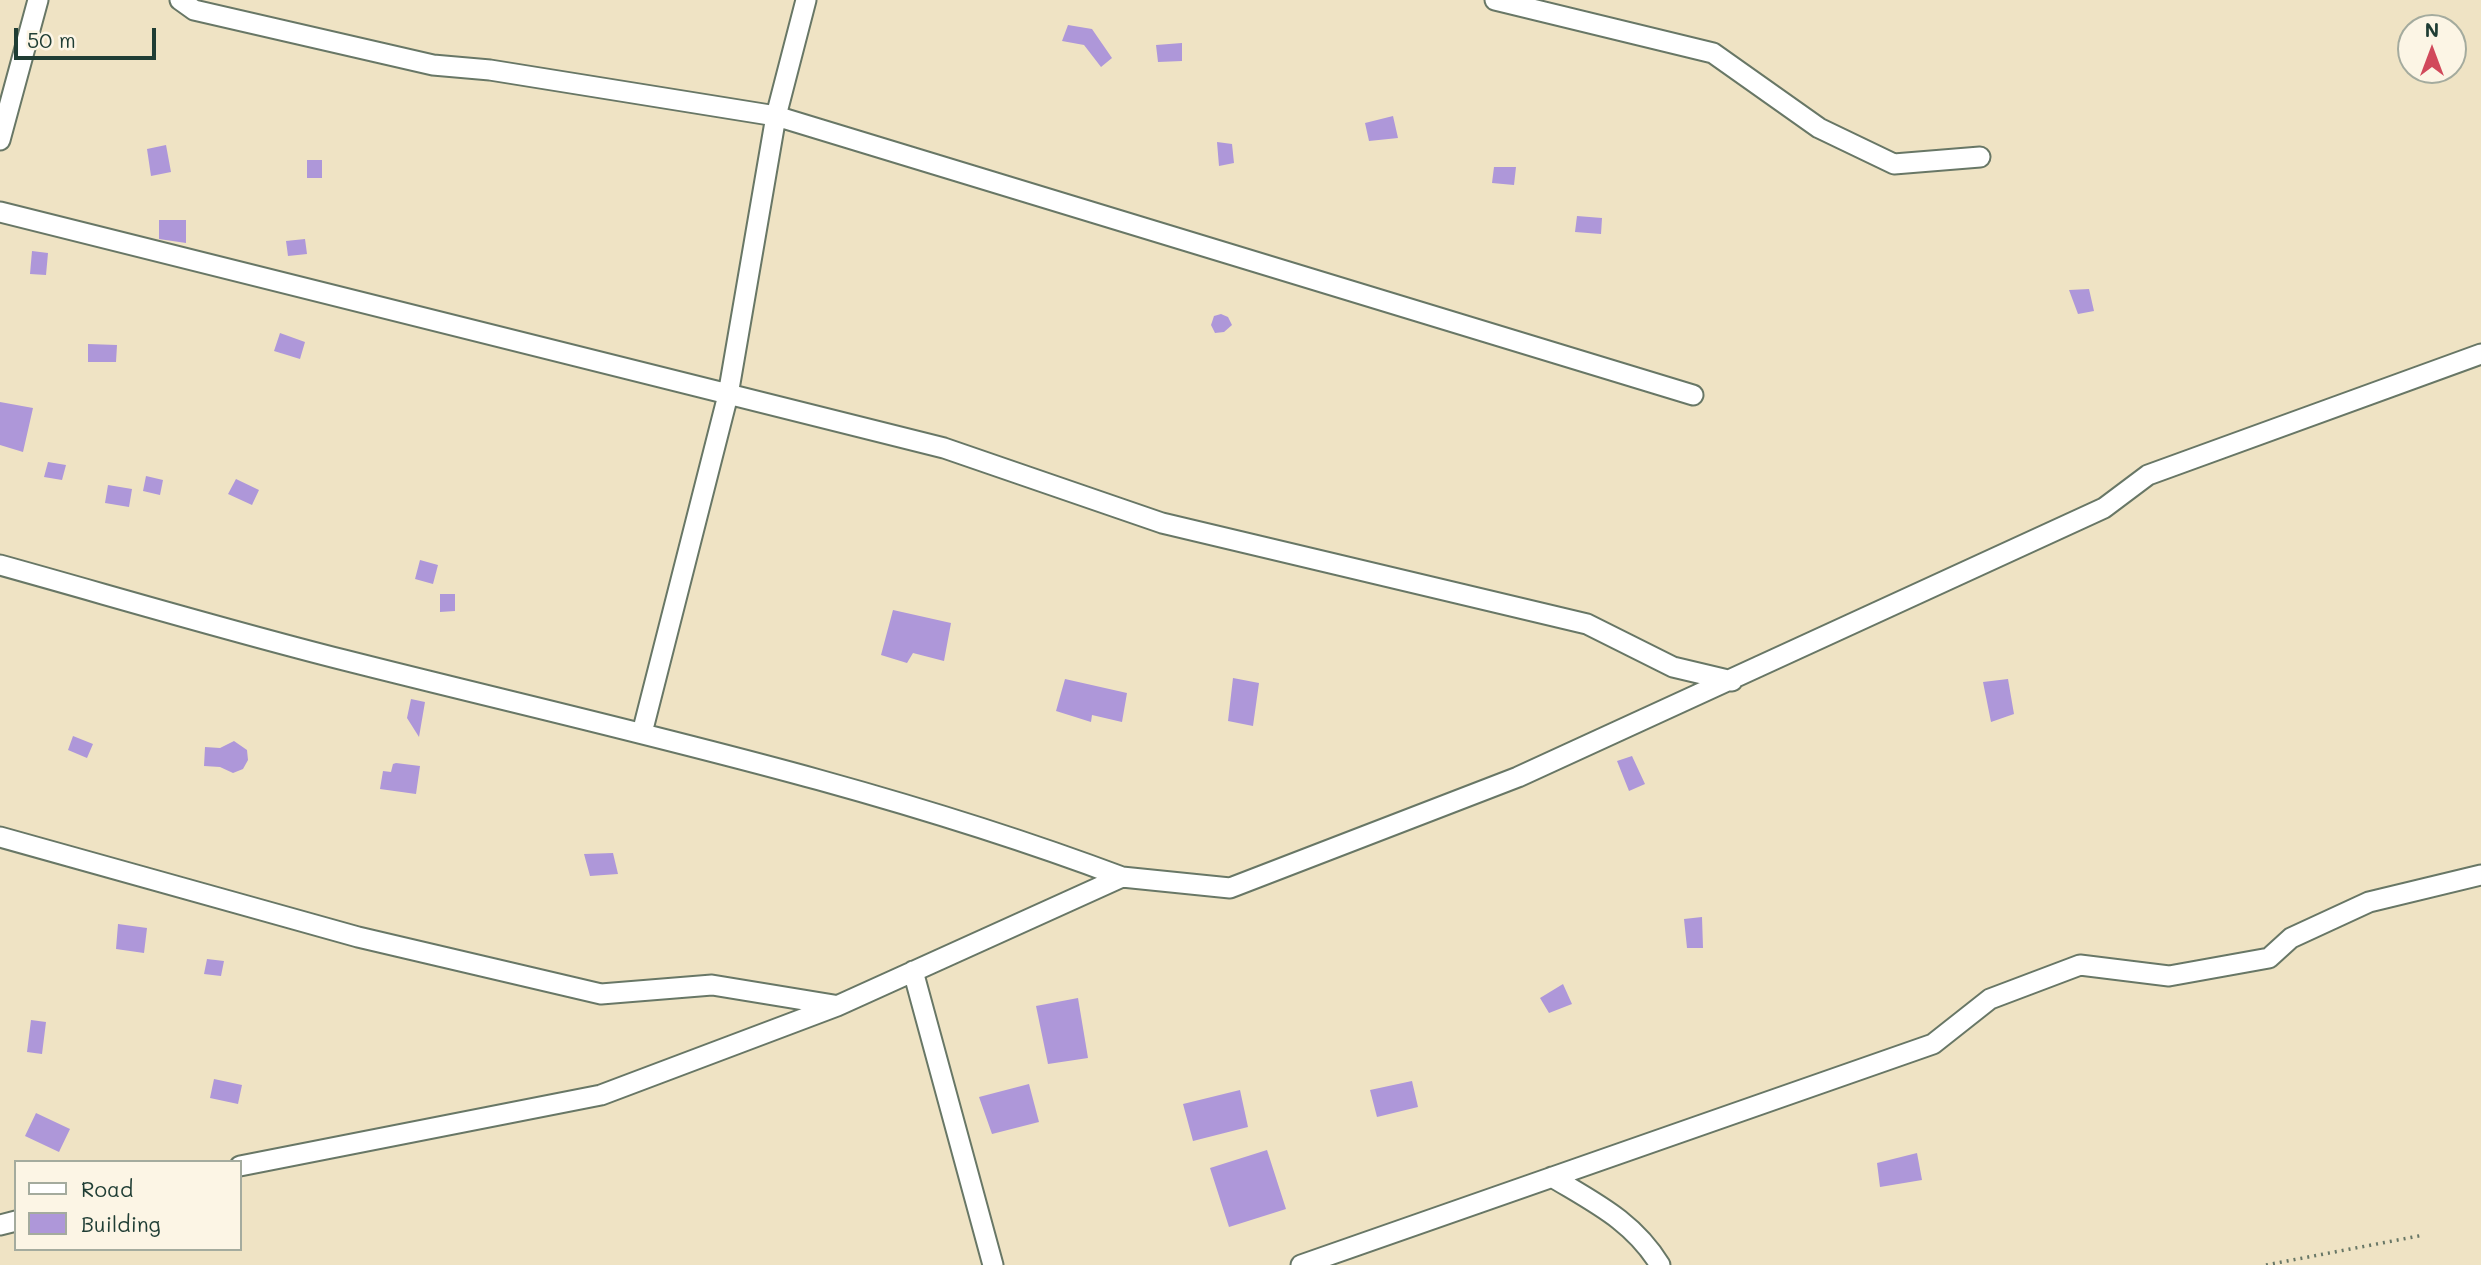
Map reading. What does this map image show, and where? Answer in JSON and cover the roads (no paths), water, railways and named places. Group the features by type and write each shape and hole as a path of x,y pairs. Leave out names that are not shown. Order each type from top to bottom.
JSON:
{"street":[{"path":"0,140 38,0"},
{"path":"180,0 194,10 433,65 490,70 776,116 1693,395"},
{"path":"642,733 728,395 776,116 806,0"},
{"path":"1495,0 1713,53 1819,128 1894,164 1980,157"},
{"path":"0,212 944,448 1162,523 1587,624 1673,667 1732,681"},
{"path":"0,565 341,660 642,733 1015,837 1122,877 1230,887 1518,776 1732,681 2104,508 2148,475 2481,354"},
{"path":"0,838 358,937 601,994 712,985 837,1006"},
{"path":"1301,1265 1933,1044 1990,999 2080,965 2169,976 2269,958 2291,938 2369,902 2481,875"},
{"path":"242,1166 601,1095 837,1006 1122,877"},
{"path":"913,971 993,1265"},
{"path":"1552,1177 1613,1213 1644,1239 1660,1265"}]}
